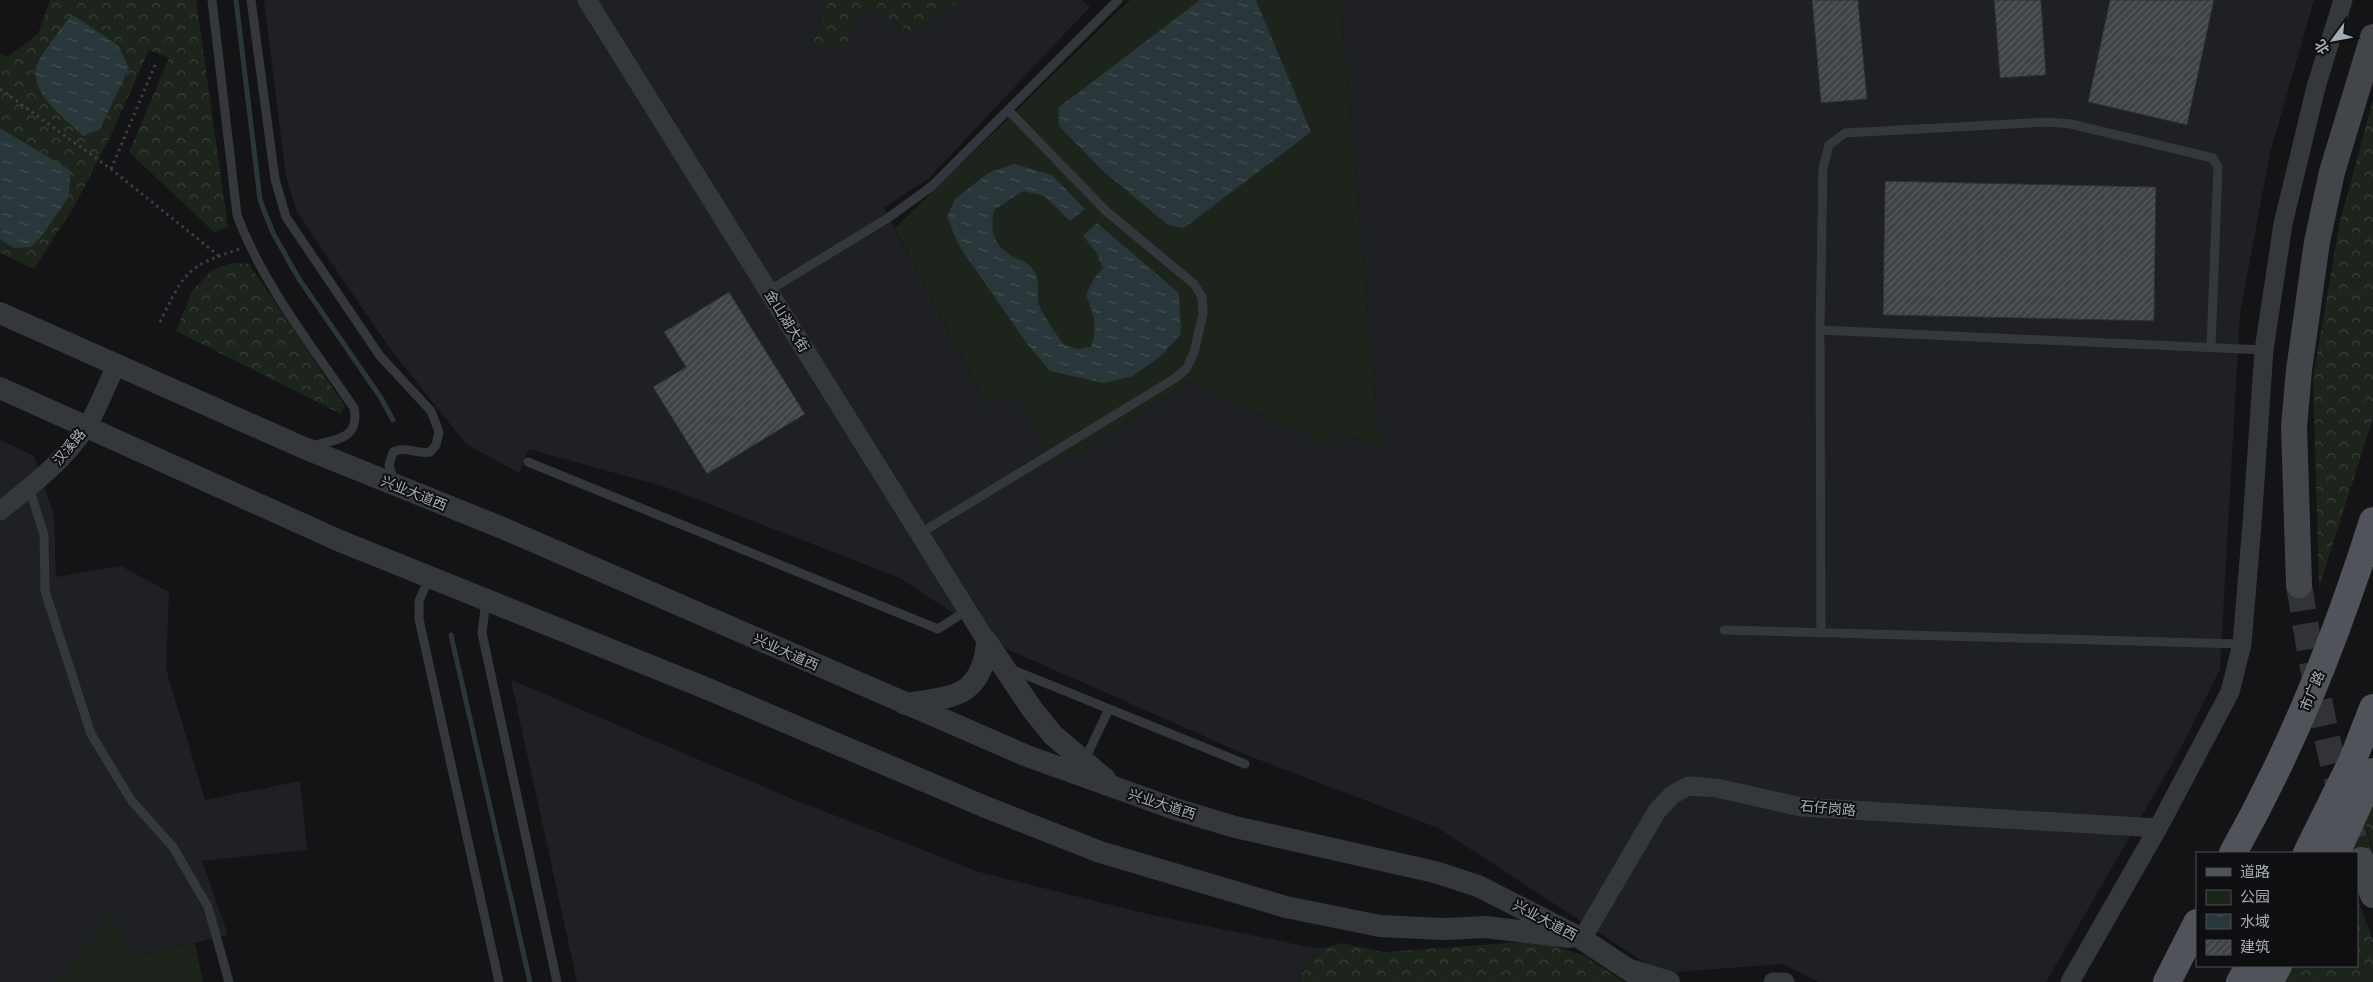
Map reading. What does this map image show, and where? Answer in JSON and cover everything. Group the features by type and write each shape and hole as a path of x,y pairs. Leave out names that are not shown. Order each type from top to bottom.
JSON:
{"main road":[{"path":"2299,585 2294,486 2294,426 2317,242 2332,172 2373,37"},
{"name":"市广路","path":"2234,852 2268,790 2318,678 2373,520"},
{"path":"2307,852 2352,762 2373,708"},
{"path":"2349,852 2373,772"},
{"path":"2358,872 2373,895"},
{"path":"2167,982 2196,925"},
{"path":"2240,982 2248,967"},
{"path":"2269,982 2277,967"}],"street":[{"name":"金山湖大街","path":"587,0 987,642"},
{"path":"2070,982 2158,828 2230,692 2242,644 2264,350 2283,224 2316,87 2343,0"},
{"name":"兴业大道西","path":"0,313 304,448 505,529 1027,756 1142,797 1235,827 1436,872 1469,883 1512,902 1582,939"},
{"name":"汉溪路","path":"0,511 30,487 68,452 87,427 116,366"},
{"name":"兴业大道西","path":"0,388 340,541 708,689 983,806 1100,852 1286,907 1380,926 1444,929 1485,926 1582,939"},
{"path":"905,704 952,697 967,688 979,678 985,662 987,642"},
{"path":"987,642 1053,735 1101,776 1142,797"},
{"name":"石仔岗路","path":"1582,939 1657,811 1672,795 1688,786 1717,788 1801,807 2158,828"},
{"path":"1582,939 1638,976 1669,982"},
{"path":"1773,982 1786,982"}],"lane":[{"path":"212,0 237,215 249,247 272,288 354,408 357,421 352,431 346,436 304,448"},
{"path":"251,0 275,179 286,217 380,356 431,410 439,432 436,444 430,452 422,454 403,448 393,452 389,465 395,486"},
{"path":"768,291 888,218 932,186 1118,0"},
{"path":"919,534 1174,379 1186,369 1194,353 1203,313 1202,297 1194,284 1106,211 1008,110"},
{"path":"1821,633 1820,330 1823,168 1829,145 1845,133 2048,122 2071,124 2213,158 2218,167 2211,348"},
{"path":"1820,330 2264,350"},
{"path":"528,462 938,629 966,611"},
{"path":"30,487 44,535 45,591 91,734 131,800 174,847 208,907 229,982"},
{"path":"429,577 419,601 419,619 499,982"},
{"path":"486,600 482,633 557,982"},
{"path":"1724,630 2242,644"},
{"path":"1003,666 1245,764"},
{"path":"1084,762 1109,709"}],"path":[{"path":"111,169 156,63"},
{"path":"0,89 111,169 218,256"},
{"path":"160,322 180,282 200,263 249,247"}],"shaded area":[{"path":"264,0 823,0 828,4 810,49 875,8 910,33 962,0 1082,0 1090,7 929,178 884,208 987,406 1012,391 1059,466 1189,381 1327,445 1336,431 1380,447 1340,0 2314,0 2270,153 2240,313 2220,669 2182,746 2046,982 1819,982 1783,964 1661,973 1438,828 1249,756 1007,649 900,578 665,487 529,449 519,473 466,444 388,346 297,212 286,176"},
{"path":"0,440 34,456 54,515 56,577 121,566 169,592 166,669 205,800 300,781 307,850 202,861 228,935 136,957 111,917 57,982 0,982"},
{"path":"511,680 785,796 979,872 1148,914 1319,949 1300,975 1299,982 577,982"}],"green space":[{"path":"50,0 196,0 228,227 214,232 129,152 169,58 149,50 110,137 76,203 34,269 0,253 0,53 7,57 38,34"},
{"path":"823,0 962,0 910,33 875,8 853,23 846,46 810,49 828,4"},
{"path":"1130,0 1340,0 1380,447 1337,431 1327,445 1189,381 1059,466 1012,391 987,406 895,228"},
{"path":"2373,100 2373,418 2319,587 2313,378 2339,226"},
{"path":"232,263 249,264 345,406 341,414 176,331 192,291 212,270"},
{"path":"2373,792 2373,848 2363,816"},
{"path":"2363,816 2373,854 2358,860 2358,852 2348,852"},
{"path":"2358,902 2373,940 2373,982 2283,982 2291,967 2358,967"},
{"path":"111,916 136,957 195,943 203,982 57,982"},
{"path":"1538,941 1583,955 1624,982 1300,982 1300,976 1319,949 1342,943 1384,952"}],"water":[{"path":"1200,0 1256,0 1311,132 1184,228 1168,225 1103,171 1059,126 1058,108"},
{"path":"71,14 118,45 129,68 100,129 83,136 50,105 38,86 36,76 37,65"},
{"path":"0,128 70,170 69,196 41,237 31,247 14,248 0,239"},
{"path":"1014,164 1052,175 1085,209 1070,221 1044,196 1023,191 994,210 992,223 996,240 1009,254 1028,264 1034,271 1038,283 1039,305 1064,345 1077,349 1091,347 1093,340 1095,327 1086,295 1094,278 1103,268 1096,252 1083,236 1097,223 1179,293 1181,334 1161,356 1133,376 1104,383 1050,371 1028,345 959,246 947,217 955,199 988,173"}],"building":[{"path":"1812,0 1858,0 1867,99 1821,103"},
{"path":"1994,0 2041,0 2046,75 2000,78"},
{"path":"2110,0 2214,0 2187,125 2088,102"},
{"path":"1885,181 2156,187 2154,321 1883,315"},
{"path":"729,292 805,414 707,474 653,387 686,367 664,332"}],"waterway":[{"path":"236,0 260,200 273,233 299,279 381,398 393,420"},
{"path":"451,635 530,982"}],"tunnel":[{"path":"2299,585 2324,724 2340,792 2361,860"}]}
